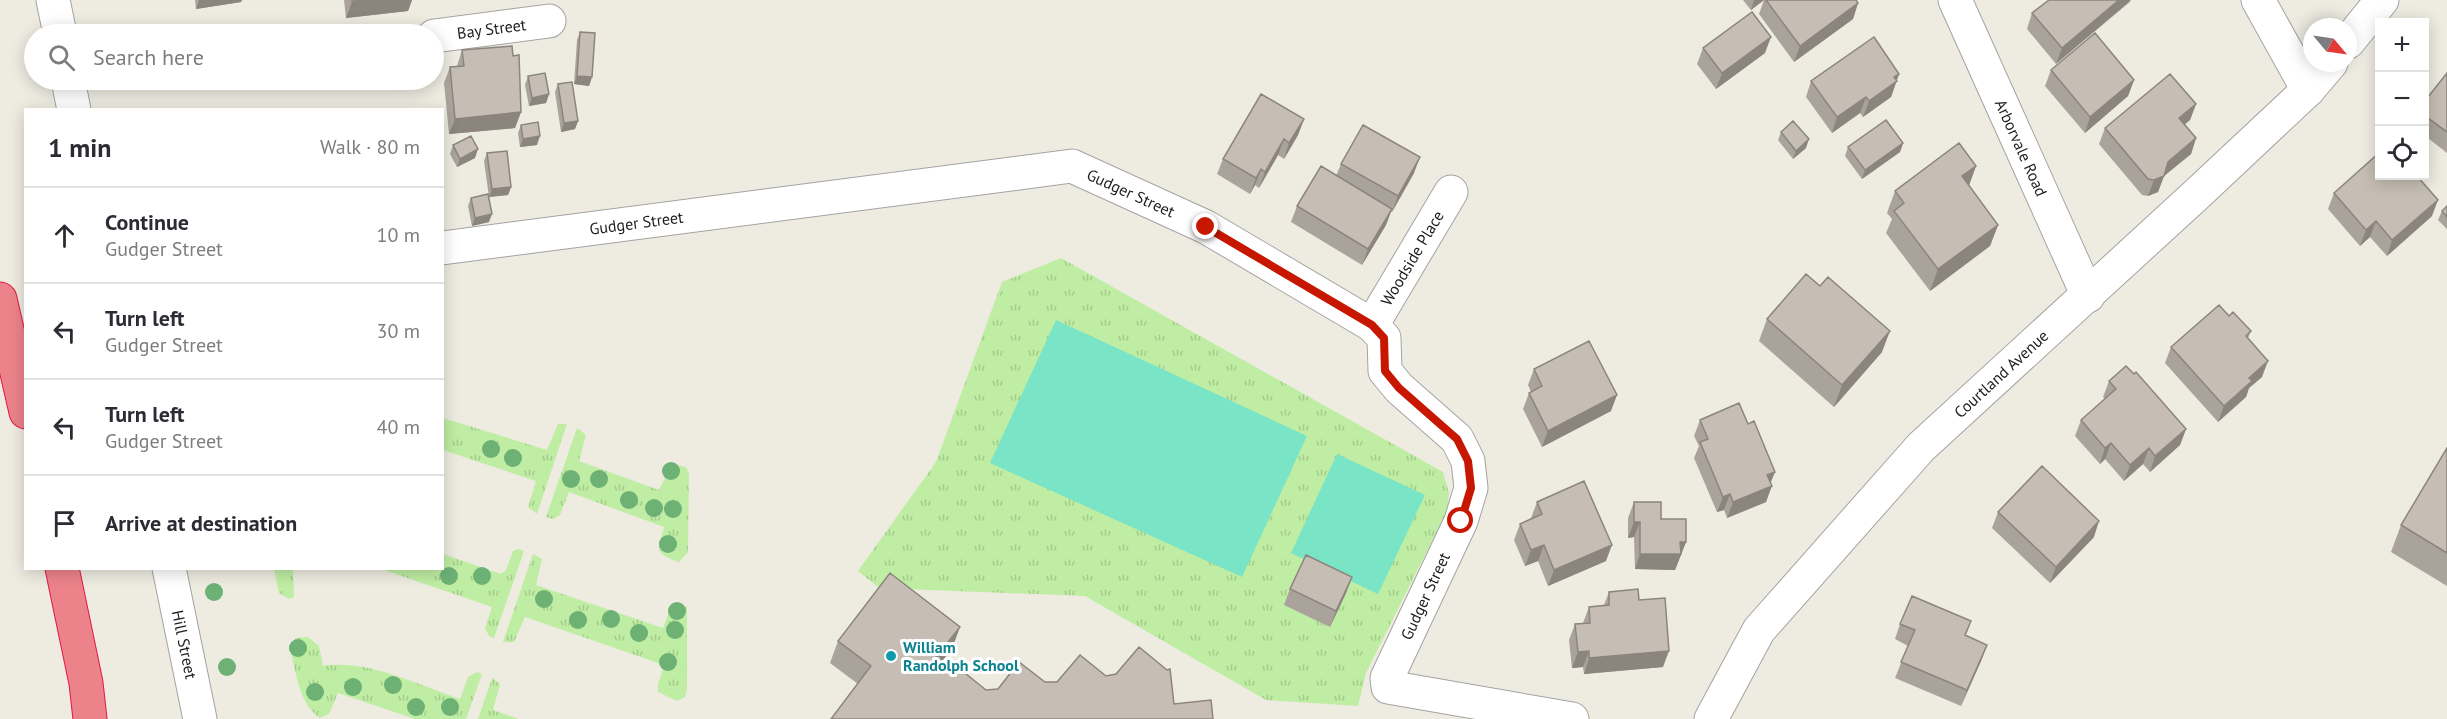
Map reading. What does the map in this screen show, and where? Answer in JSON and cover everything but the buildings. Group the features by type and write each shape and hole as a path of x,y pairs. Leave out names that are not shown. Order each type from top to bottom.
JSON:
{"highway":[{"path":"0,299 24,403"},
{"path":"62,570 86,683 90,719"}],"street":[{"path":"53,0 58,24"},
{"name":"Arborvale Road","path":"1955,0 2088,296"},
{"path":"2258,0 2308,90"},
{"path":"2357,31 2382,0"},
{"name":"Bay Street","path":"444,35 549,21"},
{"name":"Courtland Avenue","path":"1711,719 1759,630 1921,447 2088,296 2308,90 2323,72"},
{"name":"Gudger Street","path":"444,248 1072,166 1206,227 1372,325 1384,338 1385,371 1399,388 1457,439 1468,461 1471,488 1461,521 1387,678 1388,687 1572,719"},
{"name":"Woodside Place","path":"1372,325 1451,192"},
{"name":"Hill Street","path":"169,570 200,719"}],"green space":[{"path":"1061,258 1443,472 1449,493 1447,511 1366,673 1358,706 1266,700 1085,596 879,588 858,571 936,462 1002,282"},
{"path":"1056,320 1307,436 1242,577 990,463"},
{"path":"444,418 547,450 558,424 567,424 537,514 528,507 536,481 444,450"},
{"path":"577,428 586,435 579,461 659,490 672,464 686,467 689,474 688,552 679,562 661,553 659,546 664,527 569,492 560,515 553,519 546,517"},
{"path":"1337,454 1425,495 1378,594 1291,553"},
{"path":"519,549 524,551 494,638 489,636 485,628 492,607 384,570 444,570 444,554 501,574 506,570 513,551"},
{"path":"533,554 542,559 536,585 663,628 671,606 678,603 687,607 687,690 685,697 677,701 658,692 664,665 525,617 514,642 503,642"},
{"path":"274,570 293,570 294,597 289,599 279,593"},
{"path":"308,637 319,646 323,666 357,666 375,670 460,699 468,677 477,672 482,674 466,719 415,719 338,693 329,714 320,718 307,705 303,696 290,648 296,638"},
{"path":"492,678 500,684 493,710 519,719 478,719"}],"place":[{"name":"William Randolph School","path":"891,656"}],"route":[{"path":"1206,227 1372,325 1384,338 1385,371 1399,388 1457,439 1468,461 1471,488 1461,521"}]}
